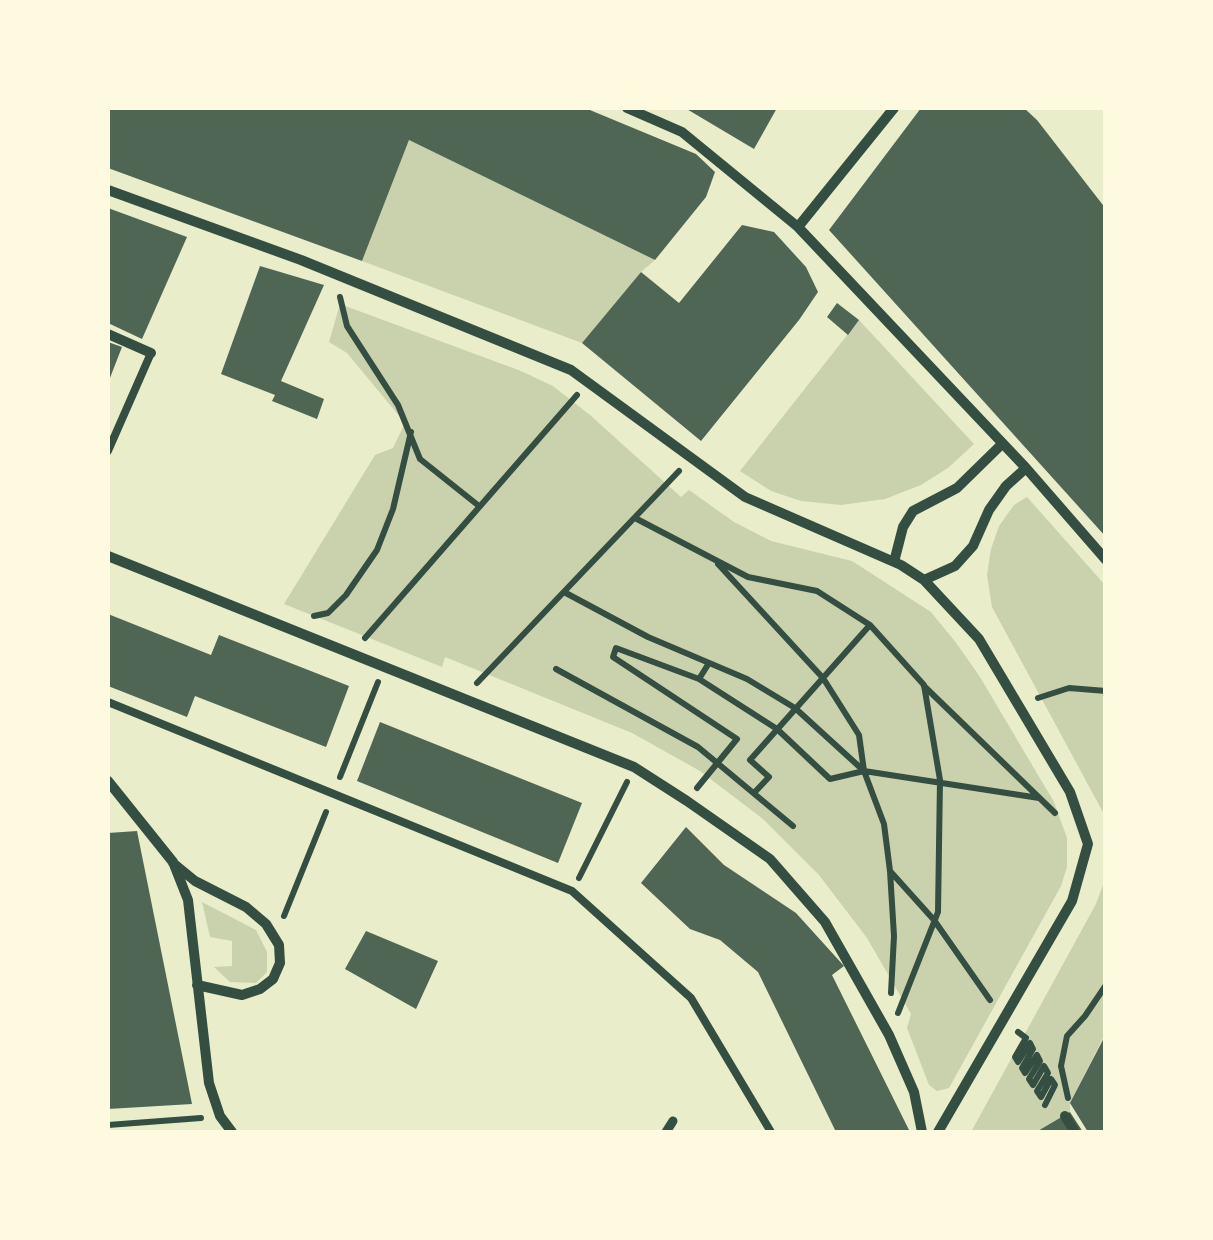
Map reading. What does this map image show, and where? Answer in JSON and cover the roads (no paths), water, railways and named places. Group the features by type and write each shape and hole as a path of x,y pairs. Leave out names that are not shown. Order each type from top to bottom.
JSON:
{"street":[{"path":"627,108 682,132 798,227 1026,468 1106,560"},
{"path":"798,227 894,108"},
{"path":"108,190 335,274 571,370 745,498 894,562 924,580 979,639 1070,792 1088,844 1072,900 938,1132"},
{"path":"108,334 151,353"},
{"path":"894,562 903,527 913,511 957,488 1002,444"},
{"path":"924,580 955,566 973,546 998,498 1026,468"},
{"path":"108,556 634,767 687,800 770,859 824,922 889,1035 914,1092 922,1132"},
{"path":"108,781 173,862 195,880 246,907 266,924 279,945 280,962 274,979 260,989 242,995 198,985"},
{"path":"173,862 188,900 209,1083 221,1132"},
{"path":"220,1116 232,1132"},
{"path":"1065,1116 1075,1132"},
{"path":"666,1132 673,1122"}],"lane":[{"path":"108,451 151,353"},
{"path":"108,702 572,891 691,998 771,1132"}]}
